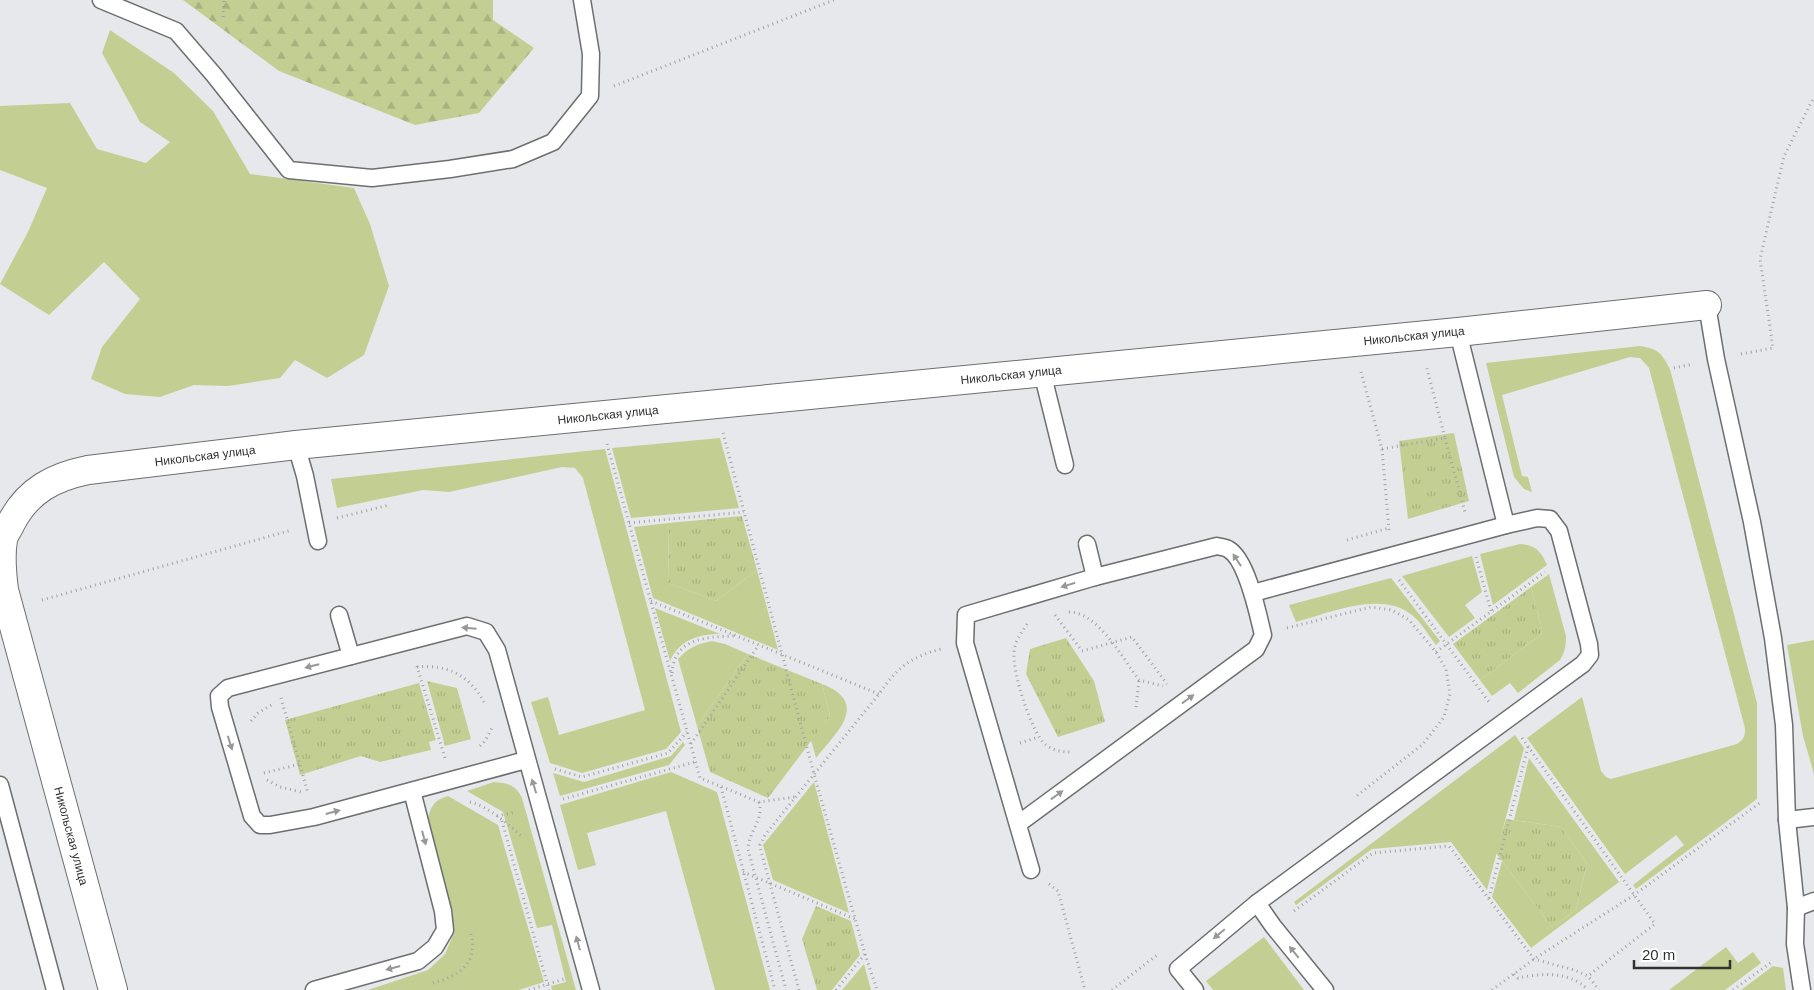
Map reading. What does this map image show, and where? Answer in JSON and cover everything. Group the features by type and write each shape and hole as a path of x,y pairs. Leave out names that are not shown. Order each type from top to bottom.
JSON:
{"street":[{"name":"Никольская улица","path":"113,990 4,590 1,565 3,539 16,514 36,490 64,475 88,470 296,445 1458,332 1707,305"}],"lane":[{"path":"102,0 176,31 214,75 289,170 372,178 513,159 553,142 590,96 591,54 582,0"},
{"path":"1707,305 1716,359 1752,522 1773,638 1784,725 1787,820 1796,908 1795,944 1802,990"},
{"path":"1458,332 1506,525"},
{"path":"1042,372 1065,464"},
{"path":"296,445 305,476 318,541"},
{"path":"1195,990 1178,969 1257,903 1583,664 1590,655 1589,644 1559,531 1550,520 1537,518 1506,525 1253,593"},
{"path":"1087,544 1094,577"},
{"path":"1018,824 1256,649 1263,634 1253,593 1236,555 1227,548 1217,546 1094,577 966,614 965,643 1031,870"},
{"path":"339,616 351,656"},
{"path":"526,760 314,817 260,825 252,816 218,696 228,688 467,626 486,632 497,650 591,990"},
{"path":"0,785 56,990"},
{"path":"314,990 418,961 435,948 445,930 443,911 412,791"},
{"path":"1787,820 1814,816"},
{"path":"1796,908 1814,901"},
{"path":"1257,903 1273,926 1325,990"}],"path":[{"path":"223,17 224,0"},
{"path":"590,96 834,0"},
{"path":"1773,348 1760,259 1784,156 1814,97"},
{"path":"1382,449 1445,438 1425,362"},
{"path":"723,432 814,774 877,990"},
{"path":"607,444 700,778 759,802 796,797"},
{"path":"42,600 389,505"},
{"path":"629,523 744,512"},
{"path":"1436,652 1566,556"},
{"path":"1047,591 1055,615 1082,651 1132,637 1169,687"},
{"path":"650,601 879,694"},
{"path":"1263,634 1371,607 1392,610 1409,620 1436,652 1446,668 1450,694 1444,717 1423,744 1354,798"},
{"path":"1065,612 1074,612 1091,619 1098,625 1139,680 1169,687"},
{"path":"1046,618 1060,614"},
{"path":"1018,626 1036,621"},
{"path":"1027,624 1018,638 1014,650 1014,660 1030,720 1039,737 1046,745 1063,752 1076,752"},
{"path":"672,676 672,665 682,648 700,639 736,636"},
{"path":"410,641 458,803 474,803 502,821 522,836 526,842"},
{"path":"799,990 760,844 892,676 906,662 927,653 965,643"},
{"path":"690,745 758,646"},
{"path":"408,669 434,666 448,669 461,676 481,697 488,709"},
{"path":"275,676 314,817"},
{"path":"1139,680 1136,712 1142,707"},
{"path":"1162,692 1169,687"},
{"path":"251,721 258,713 282,701"},
{"path":"1506,721 1528,746 1655,924 1588,976"},
{"path":"477,748 485,741 492,728 526,760 582,777 668,753 687,732"},
{"path":"1489,899 1528,746"},
{"path":"436,759 453,754"},
{"path":"540,806 696,762"},
{"path":"300,764 261,774 269,782 280,787 308,794 317,792"},
{"path":"721,786 775,990"},
{"path":"759,802 760,818 752,832 748,849 786,990"},
{"path":"1492,990 1534,959 1634,895 1761,802"},
{"path":"502,821 549,990"},
{"path":"1273,926 1373,853 1449,846 1534,959 1574,970 1588,976 1599,990"},
{"path":"1031,870 1058,891 1085,990"},
{"path":"743,872 855,919"},
{"path":"424,985 450,978 463,970 472,955 470,931"},
{"path":"1733,990 1795,944"},
{"path":"1112,990 1163,950 1178,969"},
{"path":"836,990 865,954"},
{"path":"561,970 563,979"},
{"path":"529,990 586,972"},
{"path":"1514,974 1518,978 1553,975 1572,978 1588,990"}],"green space":[{"path":"183,0 493,0 493,20 534,48 479,113 415,125 279,71"},
{"path":"110,30 174,73 213,111 250,174 354,188 370,224 389,286 364,355 327,378 295,360 280,378 228,386 194,385 160,397 125,394 91,379 102,347 140,299 104,262 49,315 0,284 28,232 47,188 0,170 0,106 70,103 97,149 146,163 170,142 140,122 102,53"},
{"path":"1640,346 1651,348 1658,352 1670,369 1757,703 1757,799 1636,889 1633,885 1684,845 1676,835 1625,874 1527,738 1582,697 1601,771 1606,777 1611,779 1737,744 1744,736 1745,728 1649,368 1640,358 1630,357 1502,395 1522,476 1528,477 1532,492 1524,489 1514,477 1486,363"},
{"path":"1454,433 1469,501 1408,519 1399,441"},
{"path":"720,438 739,508 631,518 612,448"},
{"path":"605,449 681,732 666,749 582,773 550,763 531,702 548,697 559,735 645,710 583,478 575,468 562,467 449,492 423,490 337,508 331,479"},
{"path":"742,516 757,570 716,601 668,583 669,523"},
{"path":"669,523 668,583 716,601 757,570 778,650 653,598 634,527"},
{"path":"1520,544 1534,547 1547,565 1493,605 1480,554"},
{"path":"1472,556 1482,592 1465,605 1475,618 1449,637 1402,576"},
{"path":"1549,574 1566,636 1563,654 1560,660 1518,693 1510,683 1492,696 1480,680 1543,633 1531,587"},
{"path":"1391,578 1440,641 1436,645 1422,625 1412,615 1399,608 1385,604 1370,604 1339,609 1296,622 1289,605"},
{"path":"1531,587 1543,633 1480,680 1453,644"},
{"path":"655,608 720,634 697,637 684,643 670,661"},
{"path":"1066,638 1094,681 1105,722 1058,737 1026,674 1030,649"},
{"path":"1814,640 1814,774 1803,736 1787,645"},
{"path":"712,641 725,644 748,654 697,726 678,659 693,647"},
{"path":"748,654 822,684 830,716 768,798 710,772 697,726"},
{"path":"427,681 457,688 471,739 445,746"},
{"path":"419,683 436,740 429,742 431,750 380,762 361,756 300,775 285,720"},
{"path":"822,684 837,692 845,700 847,709 840,729 816,758 811,740 830,716"},
{"path":"1515,735 1524,748 1487,890 1451,842 1372,849 1296,905 1294,902"},
{"path":"683,742 685,745 669,765 560,796 553,773 584,782 671,756"},
{"path":"1529,758 1619,882 1531,948 1492,897 1502,861 1552,927 1576,910 1587,863 1561,827 1514,820"},
{"path":"671,772 717,792 770,990 715,990 666,811 587,833 596,865 578,870 560,805"},
{"path":"494,782 511,785 522,798 576,990 552,990 551,986 566,982 552,925 537,928 503,812 467,791"},
{"path":"814,782 849,913 773,880 763,845"},
{"path":"448,796 498,825 544,982 519,990 368,990 428,970 445,954 454,933 452,912 428,818 434,804"},
{"path":"1506,819 1561,827 1587,863 1576,910 1552,927 1496,853"},
{"path":"816,906 851,921 860,955 832,990 817,990 802,939"},
{"path":"1264,937 1304,990 1213,990 1206,981"},
{"path":"1726,947 1738,963 1753,952 1761,963 1725,990 1669,990"},
{"path":"864,964 871,990 842,990"},
{"path":"1773,966 1783,968 1786,990 1741,990"}]}
